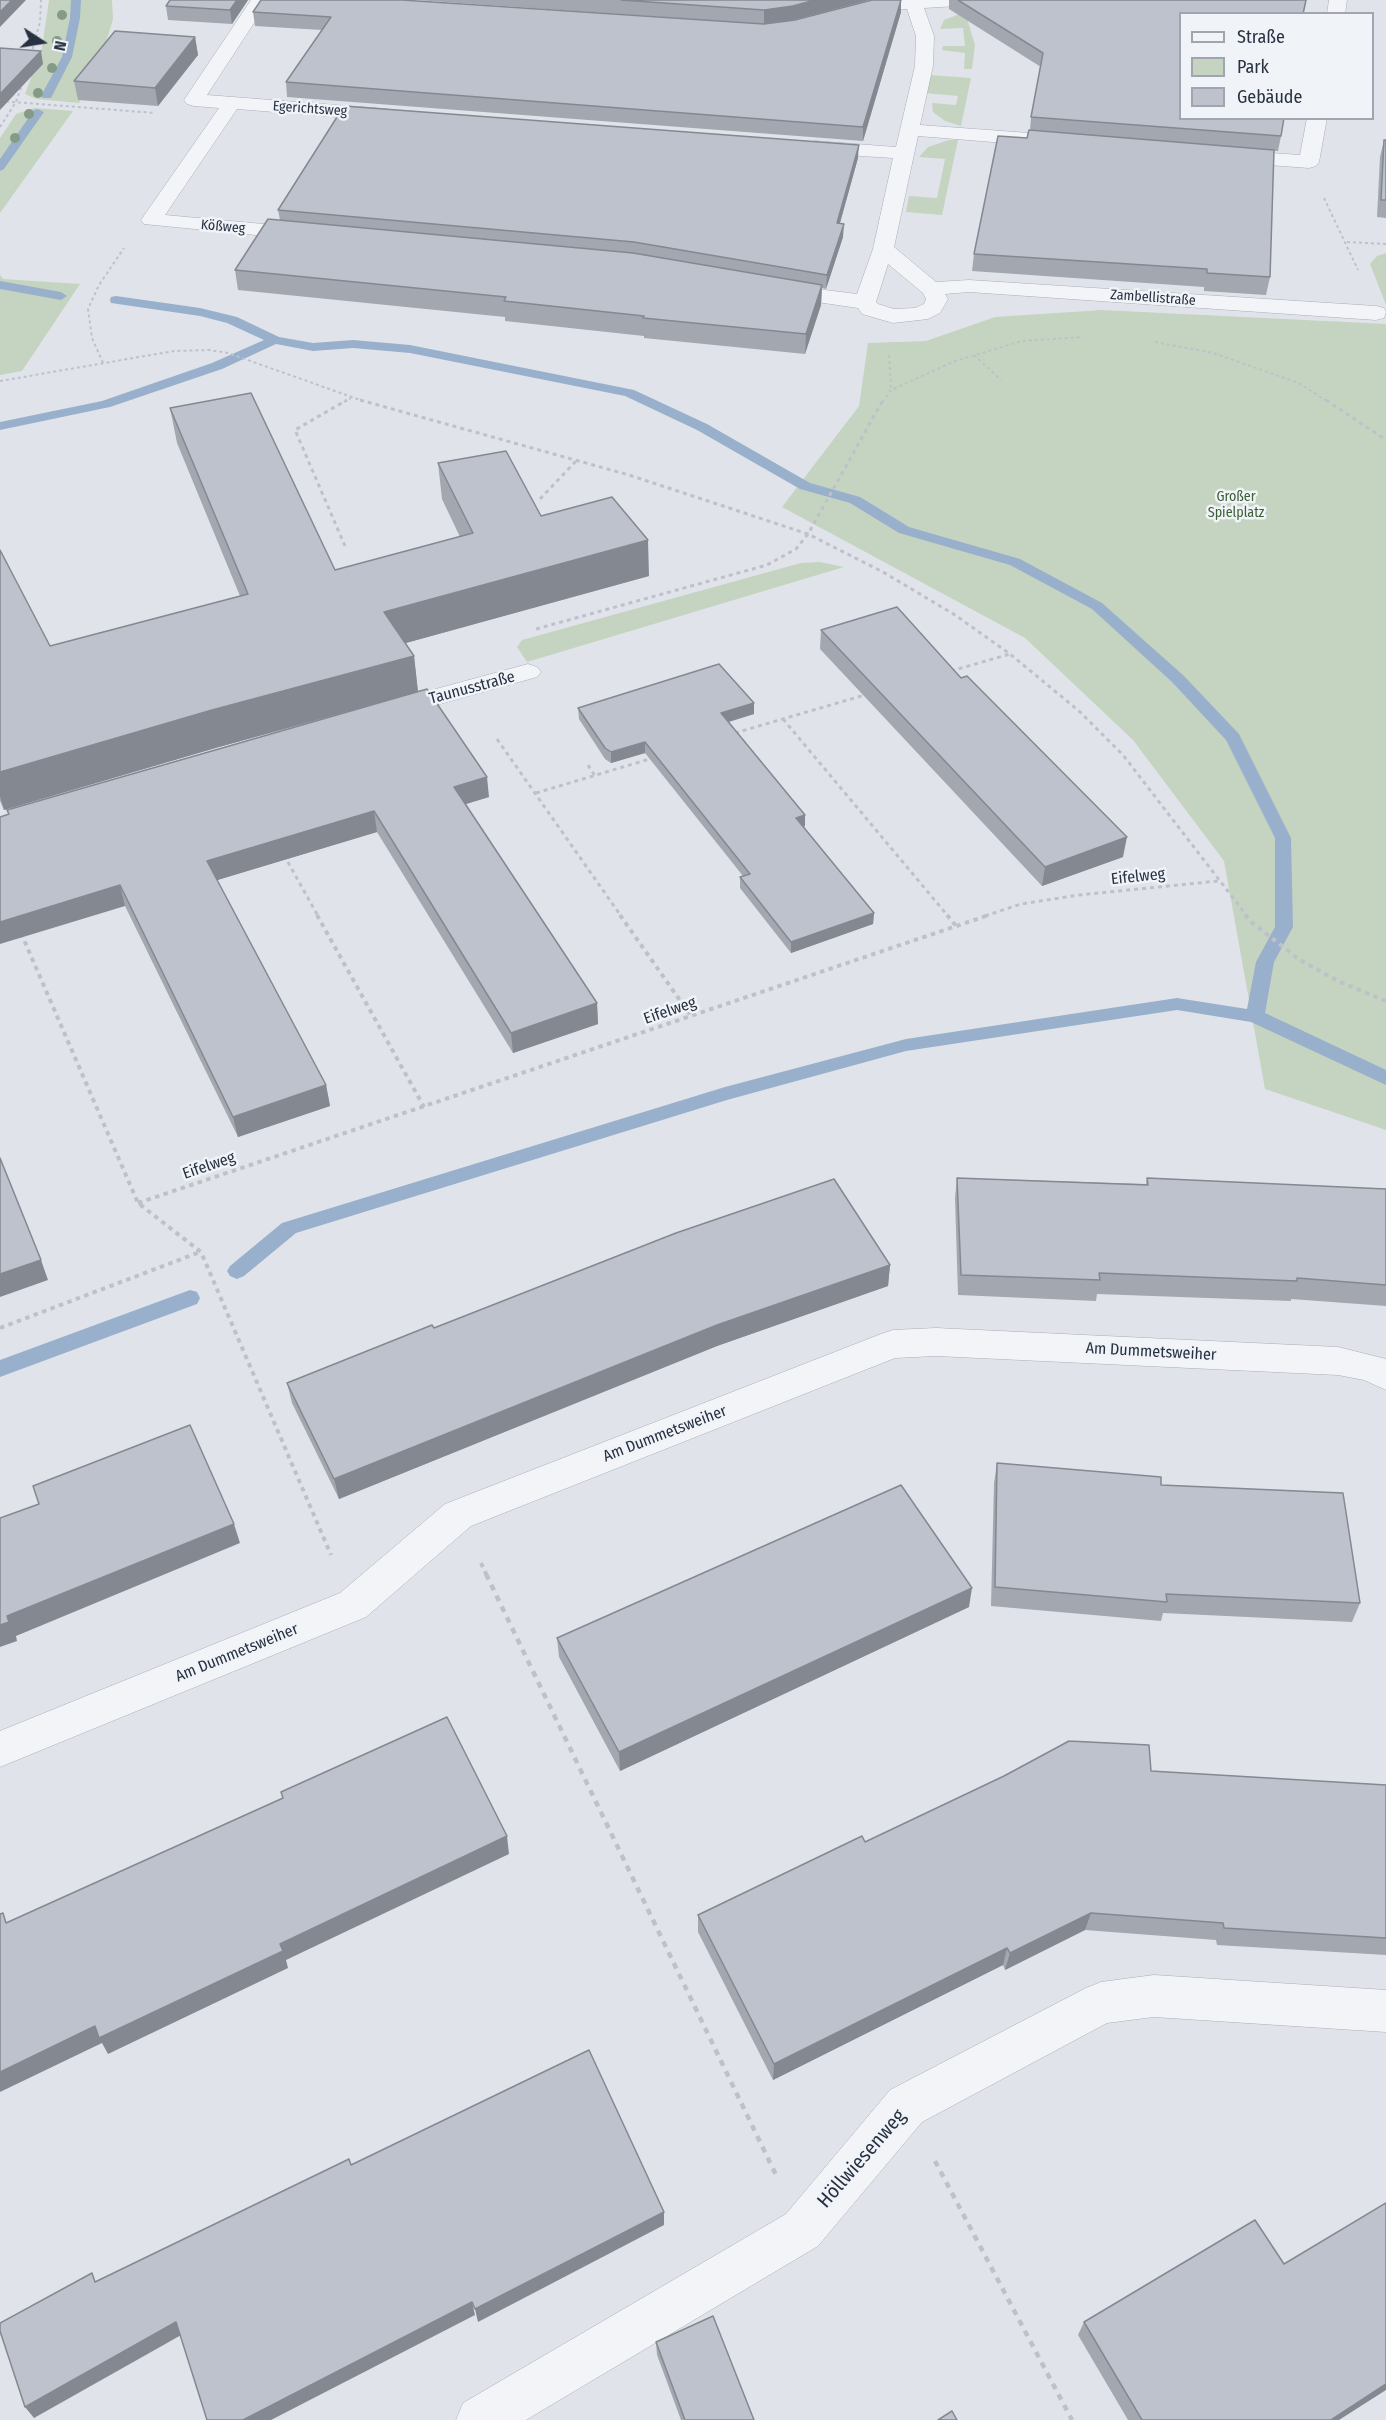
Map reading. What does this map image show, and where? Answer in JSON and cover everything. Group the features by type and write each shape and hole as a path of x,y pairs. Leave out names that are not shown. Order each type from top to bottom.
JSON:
{"street":[{"path":"194,100 260,0"},
{"path":"840,15 874,6 974,0"},
{"path":"865,302 883,249 924,66 925,36 912,2"},
{"name":"Egerichtsweg","path":"194,100 409,116"},
{"path":"151,220 232,103"},
{"path":"1214,154 1310,162 1317,120"},
{"path":"910,130 1059,142"},
{"path":"798,145 904,153"},
{"name":"Kößweg","path":"151,220 328,236"},
{"path":"754,285 800,294 865,302 870,309 893,316 920,314 932,308 936,299 931,289 883,249"},
{"name":"Zambellistraße","path":"931,289 969,286 1376,313"},
{"name":"Am Dummetsweiher","path":"0,1749 353,1605 458,1515 893,1344 936,1342 1338,1361 1372,1368 1386,1376"},
{"name":"Höllwiesenweg","path":"480,2420 802,2230 906,2106 1101,2003 1154,1996 1386,2011"}],"lane":[{"name":"Taunusstraße","path":"375,714 528,672"}],"path":[{"path":"30,60 40,22 41,0"},
{"path":"0,127 16,102 23,81"},
{"path":"0,101 165,113 194,100"},
{"path":"1310,162 1318,175 1324,200 1347,242 1386,244"},
{"path":"103,363 92,338 88,309 99,285 130,240 151,220"},
{"path":"808,534 878,408 891,390 974,355 1022,341 1083,337"},
{"path":"1146,341 1213,353 1299,383 1386,440"},
{"path":"0,381 174,351 209,350 228,353 351,398 577,460 808,534 883,572 955,615 1010,654 1079,711 1123,755 1251,922 1300,960 1340,982 1386,1001"},
{"path":"974,355 1001,380"},
{"path":"345,546 295,430 351,398"},
{"path":"540,499 577,460"},
{"path":"942,673 1010,654"},
{"path":"727,736 874,693"},
{"path":"783,719 957,927"},
{"path":"497,739 691,1016"},
{"path":"536,793 661,756"},
{"path":"588,765 595,776"},
{"path":"280,848 424,1107"},
{"name":"Eifelweg","path":"138,1203 1021,904 1218,881"},
{"path":"20,930 138,1203 201,1252 353,1605"},
{"path":"0,1328 201,1252"},
{"path":"458,1515 802,2230"},
{"path":"906,2106 1072,2420"}],"green space":[{"path":"49,0 112,0 113,19 100,63 79,103 36,99 25,94 42,48"},
{"path":"965,12 975,45 972,69 964,69 965,53 942,50 943,46 965,46 963,28 940,29 944,20"},
{"path":"930,75 971,78 961,126 945,121 933,112 932,103 956,105 958,96 925,93"},
{"path":"34,108 73,111 0,213 0,138 16,114"},
{"path":"949,140 958,140 942,215 906,212 909,196 937,198 945,159 919,157 928,147"},
{"path":"1386,253 1386,305 1370,264 1377,256"},
{"path":"0,275 3,279 80,284 22,371 0,375"},
{"name":"Großer Spielplatz","path":"1102,310 1386,324 1386,1130 1265,1089 1224,861 1133,740 1025,638 782,507 859,406 868,343 926,341 995,317"},
{"path":"820,562 844,567 527,662 517,647 522,640 801,563"}],"building":[{"path":"0,0 12,0 0,12"},
{"path":"170,0 237,0 230,10 166,6"},
{"path":"261,0 402,0 764,24 795,20 872,0 901,0 863,127 286,82 331,17 253,12"},
{"path":"621,0 815,0 764,10"},
{"path":"958,0 1306,0 1303,12 1179,12 1179,120 1284,120 1281,136 1031,117 1043,53"},
{"path":"115,31 195,37 155,88 74,81"},
{"path":"0,48 41,51 0,94"},
{"path":"344,106 859,145 837,223 844,224 827,275 634,242 278,210"},
{"path":"1029,130 1274,150 1270,277 1207,273 1207,269 974,254 998,136 1027,138"},
{"path":"1384,140 1386,140 1386,200 1381,200"},
{"path":"268,219 633,253 822,285 806,334 643,318 644,316 504,301 506,297 235,270"},
{"path":"251,393 335,570 473,533 438,463 506,451 541,516 612,497 648,540 384,612 414,656 212,710 0,772 0,550 50,646 248,594 170,408"},
{"path":"897,607 961,678 967,676 1127,837 1045,867 821,630"},
{"path":"719,664 754,703 721,713 805,815 796,818 874,913 791,942 740,877 750,874 645,742 611,752 605,748 578,708"},
{"path":"427,689 487,777 454,787 597,1003 511,1033 374,811 207,861 326,1085 233,1117 120,885 0,922 0,817 9,814 7,810"},
{"path":"0,1158 41,1260 0,1274"},
{"path":"957,1178 1148,1185 1147,1178 1386,1189 1386,1285 1297,1278 1297,1281 1099,1273 1100,1280 961,1275"},
{"path":"834,1179 890,1265 717,1325 334,1479 287,1383 432,1325 434,1328 676,1233"},
{"path":"190,1425 234,1524 7,1616 9,1622 0,1625 0,1518 39,1504 33,1486"},
{"path":"997,1463 1161,1477 1161,1485 1343,1493 1360,1603 1166,1594 1167,1602 995,1587"},
{"path":"901,1485 972,1588 619,1752 557,1638"},
{"path":"447,1717 507,1836 280,1944 283,1951 99,2038 95,2026 0,2072 0,1914 3,1913 6,1923 283,1798 281,1792"},
{"path":"1069,1741 1149,1745 1151,1771 1386,1785 1386,1938 1224,1928 1223,1923 1091,1913 1010,1953 1007,1948 774,2064 698,1915 862,1836 865,1842 1004,1776"},
{"path":"589,2050 664,2212 475,2309 472,2302 243,2420 207,2420 176,2322 25,2407 0,2331 0,2323 92,2273 95,2282 349,2159 351,2165"},
{"path":"1386,2203 1386,2384 1331,2420 1142,2420 1084,2322 1255,2220 1284,2264"},
{"path":"713,2316 754,2420 685,2420 656,2342"},
{"path":"952,2411 957,2420 938,2420"}],"waterway":[{"path":"47,96 67,57 75,18 76,0"},
{"path":"0,167 38,112"},
{"path":"0,285 61,296"},
{"path":"116,300 200,312 232,320 275,340"},
{"path":"0,426 105,404 217,366 275,340"},
{"path":"275,340 313,347 353,344 410,349 629,393 702,427 805,486 855,500 904,530 1015,562 1097,606 1178,679 1233,738 1283,838 1284,927 1265,962 1255,1016"},
{"path":"237,1271 289,1228 725,1094 906,1045 1177,1004 1255,1016"},
{"path":"1255,1016 1386,1078"},
{"path":"0,1369 190,1298"}]}
